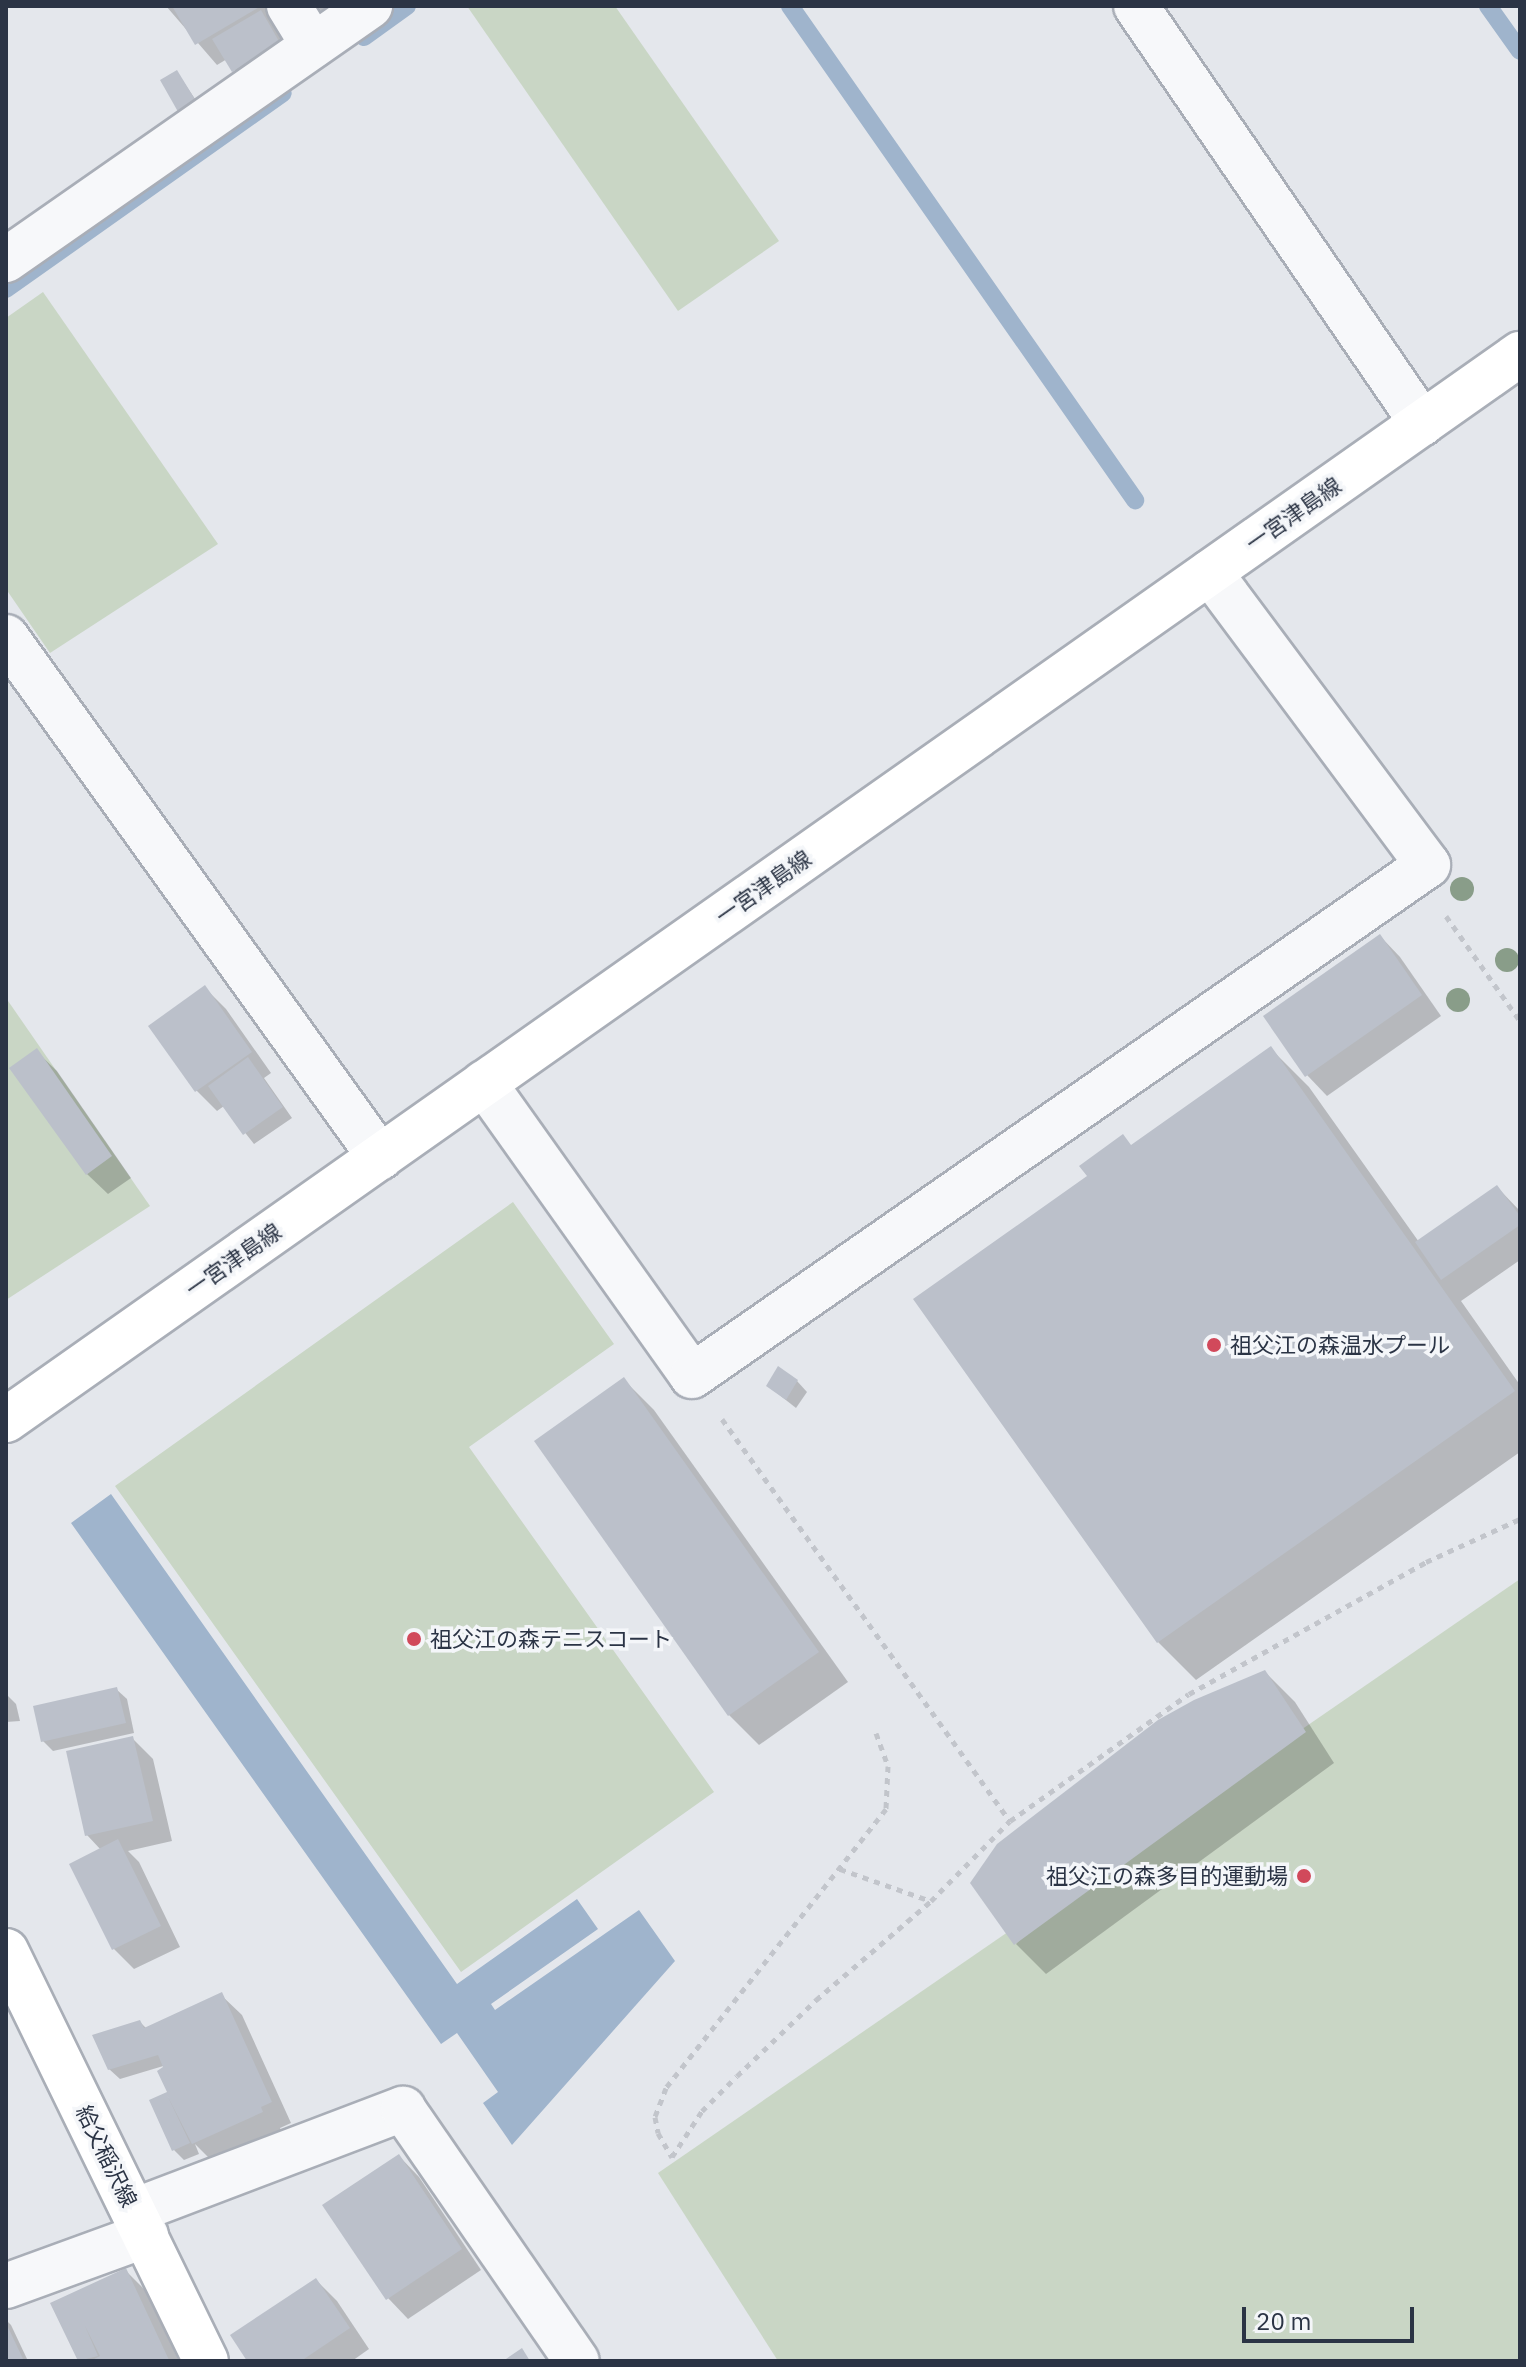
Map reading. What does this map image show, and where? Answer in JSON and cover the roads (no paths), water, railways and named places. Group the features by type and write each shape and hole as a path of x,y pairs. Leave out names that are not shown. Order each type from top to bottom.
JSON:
{"main road":[{"name":"一宮津島線","path":"6,1420 1520,354"},
{"name":"給父稲沢線","path":"6,1951 206,2361"}],"street":[{"path":"289,6 313,45"},
{"path":"6,260 370,6"},
{"path":"1136,6 1422,423"},
{"path":"484,1083 692,1376 1428,865 1210,572"},
{"path":"6,637 380,1157"},
{"path":"6,2286 140,2223 403,2109 577,2361"}],"water":[{"path":"111,1494 457,1984 577,1899 598,1929 491,2004 495,2010 639,1910 675,1961 512,2145 483,2103 498,2092 457,2033 441,2044 71,1523"}],"waterway":[{"path":"364,37 407,6"},
{"path":"790,6 1135,500"},
{"path":"1488,6 1520,51"},
{"path":"6,289 283,93"}],"place":[{"name":"祖父江の森温水プール","path":"1214,1345"},
{"name":"祖父江の森テニスコート","path":"414,1639"},
{"name":"祖父江の森多目的運動場","path":"1304,1876"}]}
